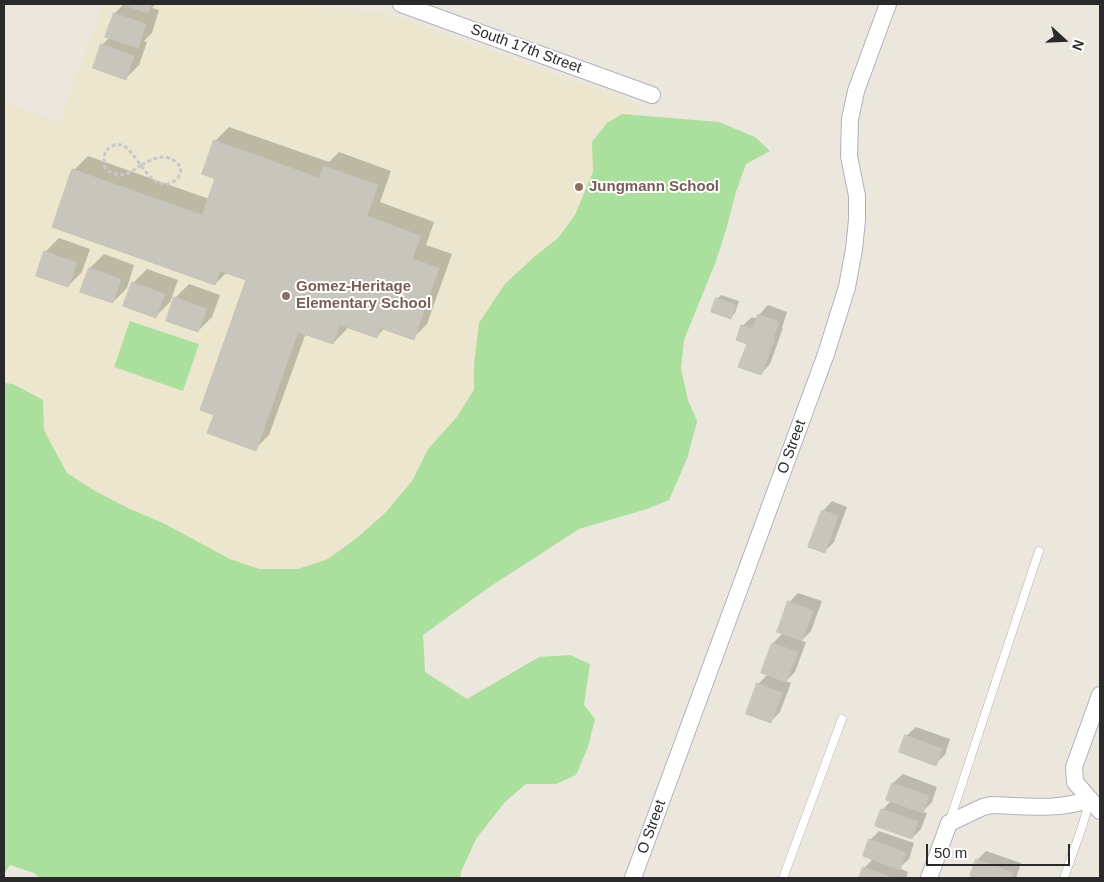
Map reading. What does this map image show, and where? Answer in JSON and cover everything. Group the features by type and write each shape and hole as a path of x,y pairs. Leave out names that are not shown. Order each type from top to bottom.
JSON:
{"street":[{"name":"South 17th Street","path":"400,4 418,7 652,95"},
{"name":"O Street","path":"633,878 839,316 854,249 858,207 849,156 850,118 856,91 888,4"},
{"path":"1095,805 1075,782 1074,767 1100,695"},
{"path":"929,878 950,822 983,807 991,805 1095,805"}],"lane":[{"path":"950,822 1039,551"},
{"path":"783,878 842,719"},
{"path":"1064,878 1082,827 1095,805"}],"path":[{"path":"141,165 130,173 120,175 111,173 105,168 105,152 109,147 115,145 127,148 141,165 149,176 156,182 164,185 172,182 179,176 181,168 171,158 156,158 141,165"}],"shaded area":[{"name":"Gomez-Heritage Elementary School","path":"103,4 302,4 338,10 382,13 640,105 501,470 271,597 4,502 4,105 5,102 60,122"}],"green space":[{"path":"622,114 719,122 755,137 770,151 746,164 716,261 684,340 681,369 688,400 697,421 687,459 669,500 647,509 579,529 488,588 423,635 425,672 467,699 539,657 570,655 590,664 584,705 595,719 588,747 576,775 556,784 526,784 505,802 476,839 460,878 39,878 34,873 10,865 4,874 4,383 13,384 43,400 44,430 67,473 95,491 163,523 230,559 259,569 298,569 328,559 358,537 386,512 412,481 428,449 456,418 474,390 474,365 479,323 505,284 558,238 575,215 593,172 592,142 607,123"},
{"path":"130,321 199,344 183,391 114,367"}],"building":[{"path":"121,4 152,4 148,13"},
{"path":"114,13 146,24 138,48 105,37"},
{"path":"101,44 134,56 126,80 93,68"},
{"path":"214,140 319,178 324,166 378,185 367,216 421,236 412,259 439,268 414,340 380,328 377,338 340,325 333,344 298,332 256,451 207,433 214,415 200,410 246,280 220,271 215,285 52,227 72,169 202,215 215,179 202,174"},
{"path":"44,251 77,263 68,287 36,276"},
{"path":"89,268 121,279 113,303 80,292"},
{"path":"132,282 165,294 156,318 123,306"},
{"path":"174,297 207,309 198,332 166,321"},
{"path":"716,298 736,305 731,319 711,312"},
{"path":"758,314 779,322 761,375 738,367 747,344 736,340 741,325 752,329"},
{"path":"822,510 838,516 825,553 808,547"},
{"path":"788,601 813,611 802,641 777,632"},
{"path":"772,643 798,652 786,682 761,673"},
{"path":"757,683 782,693 771,723 746,714"},
{"path":"905,735 942,749 936,766 899,752"},
{"path":"892,783 929,796 923,813 886,800"},
{"path":"881,809 918,822 912,839 875,826"},
{"path":"869,839 906,853 900,870 863,856"},
{"path":"976,859 1013,873 1011,878 976,878 970,876"},
{"path":"863,867 892,878 859,878"}],"place":[{"name":"Jungmann School","path":"579,187"},
{"name":"Gomez-Heritage Elementary School","path":"286,296"}]}
